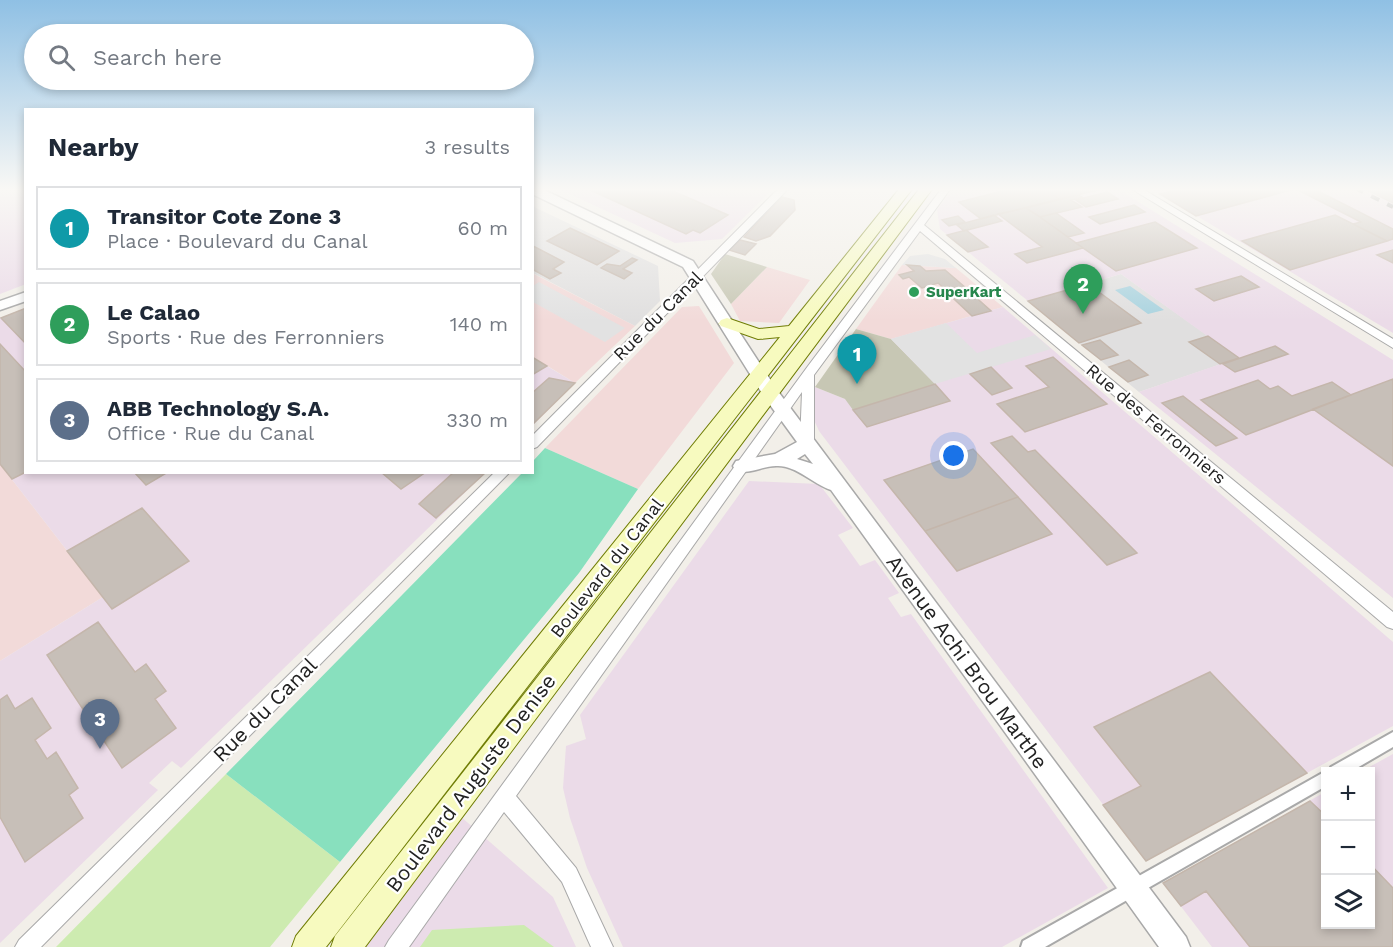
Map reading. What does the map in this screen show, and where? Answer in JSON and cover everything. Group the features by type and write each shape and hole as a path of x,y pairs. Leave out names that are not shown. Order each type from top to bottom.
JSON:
{"main road":[{"name":"Boulevard du Canal","path":"617,591 765,385 795,330 872,232"},
{"name":"Boulevard du Canal","path":"307,947 891,232"},
{"path":"727,323 758,334 795,330"},
{"name":"Boulevard Auguste Denise","path":"346,947 617,591"}],"street":[{"name":"Avenue Achi Brou Marthe","path":"622,232 688,264 783,411 1176,947"},
{"name":"Rue du Canal","path":"534,442 741,232"},
{"path":"396,947 742,466 915,232"},
{"name":"Rue des Ferronniers","path":"927,232 1393,622"},
{"path":"1207,232 1393,344"},
{"path":"0,306 24,297"},
{"path":"742,466 781,460 796,453 807,443 808,376"},
{"path":"781,460 803,467 841,489"},
{"name":"Rue du Canal","path":"26,947 502,474"},
{"path":"1343,767 1393,739"},
{"path":"1029,947 1321,781"},
{"path":"505,798 569,875 602,947"}],"shaded area":[{"path":"0,232 24,232 24,285 0,294"},
{"path":"534,232 587,232 658,266 660,301 635,326 534,274"},
{"path":"652,232 729,232 722,239 675,243"},
{"path":"944,232 1187,232 1393,360 1393,598 1139,392 1238,358 1121,274 1028,301"},
{"path":"1224,232 1393,232 1393,333"},
{"path":"725,254 767,267 731,304 711,274"},
{"path":"928,254 945,259 956,268 902,265 910,256"},
{"path":"902,265 956,268 1003,307 891,339 856,329"},
{"path":"767,267 810,280 779,323 740,321 731,304"},
{"path":"534,274 635,326 575,383 534,358"},
{"path":"1121,274 1239,358 1139,392 1028,301"},
{"path":"539,282 625,328 605,342 534,303 534,285"},
{"path":"699,306 734,363 638,489 545,448 682,307"},
{"path":"1003,307 1393,642 1393,726 1146,861 819,431 814,420 815,387 845,399 934,385 891,339"},
{"path":"24,308 24,474 484,474 181,768 172,761 149,783 158,790 0,943 0,661 103,597 0,464 0,318"},
{"path":"946,323 977,353 1035,335 1051,349 935,384 891,339"},
{"path":"856,329 891,339 935,384 853,410 845,399 815,387"},
{"path":"534,358 575,383 534,424"},
{"path":"0,464 103,597 0,661"},
{"path":"749,481 819,484 853,528 838,535 860,566 875,560 899,593 888,598 901,617 911,614 1108,888 1002,947 623,947 587,868 570,818 563,788 566,746 586,739 580,715"},
{"path":"1393,754 1393,947 1212,947 1163,883 1321,794 1321,929 1375,929 1375,767 1369,767"},
{"path":"460,816 553,897 576,947 362,947"}],"green space":[{"path":"545,448 638,489 579,573 340,862 226,774 521,474 534,474 534,460"},
{"path":"226,774 340,862 270,947 56,947"},
{"path":"524,925 554,947 420,947 432,930"}],"water":[{"path":"1130,286 1164,310 1148,314 1115,290"}],"building":[{"path":"563,232 579,232 619,251 597,265 547,241"},
{"path":"749,232 774,232 756,241 744,237"},
{"path":"969,232 988,247 968,252 947,235"},
{"path":"1022,232 1061,232 1083,248 1027,263 1015,254 1042,247"},
{"path":"1061,232 1084,233 1068,237"},
{"path":"1117,232 1171,232 1197,248 1116,271 1076,243"},
{"path":"1274,232 1369,232 1387,241 1290,270 1242,241"},
{"path":"1369,232 1393,232 1393,239 1387,241"},
{"path":"740,240 756,244 745,255 729,250"},
{"path":"534,247 564,262 553,269 561,273 550,279 534,270"},
{"path":"1393,250 1393,263 1377,255"},
{"path":"632,258 637,260 623,269 632,273 624,279 601,268 607,264 620,266"},
{"path":"907,265 920,266 926,271 945,270 967,289 951,294 938,283 922,288 909,277 903,279 899,275 914,271"},
{"path":"1241,276 1259,287 1214,301 1196,289"},
{"path":"1088,284 1141,323 1079,343 1028,301"},
{"path":"971,293 991,311 972,316 953,298"},
{"path":"24,309 24,342 1,318"},
{"path":"1208,336 1239,358 1220,364 1189,342"},
{"path":"1100,340 1118,355 1101,360 1082,345"},
{"path":"0,344 24,370 24,473 12,479 0,464"},
{"path":"1275,346 1288,354 1235,372 1223,364"},
{"path":"1053,357 1107,404 1025,432 997,404 1049,387 1026,366"},
{"path":"534,358 547,366 534,374"},
{"path":"1129,360 1148,375 1128,382 1109,367"},
{"path":"991,367 1012,388 992,395 970,374"},
{"path":"549,378 575,383 534,423 534,391"},
{"path":"1393,379 1393,466 1313,409"},
{"path":"1258,380 1270,389 1278,386 1292,396 1332,382 1351,395 1246,435 1201,400"},
{"path":"935,384 950,401 867,427 853,410"},
{"path":"1183,396 1237,438 1216,446 1162,403"},
{"path":"1012,436 1028,452 1035,450 1137,553 1107,565 991,443"},
{"path":"973,449 1018,497 925,531 884,480"},
{"path":"136,474 165,474 146,485"},
{"path":"383,474 423,474 401,489"},
{"path":"452,474 484,474 436,518 419,504"},
{"path":"1018,497 1052,534 957,571 925,531"},
{"path":"142,508 189,561 112,609 67,551"},
{"path":"98,622 135,672 146,664 166,691 155,699 176,728 122,768 47,655"},
{"path":"1210,672 1307,773 1146,861 1103,805 1141,786 1094,727"},
{"path":"7,695 15,709 32,698 51,728 35,740 47,759 56,752 78,788 69,795 83,818 25,862 0,817 0,700"},
{"path":"1310,801 1321,811 1321,929 1375,929 1375,869 1393,888 1393,947 1250,947 1206,891 1181,906 1163,883"}],"place":[{"name":"SuperKart","path":"914,292"},
{"name":"Le Calao","path":"1083,314"},
{"name":"Transitor Cote Zone 3","path":"857,384"},
{"name":"ABB Technology S.A.","path":"100,749"}]}
